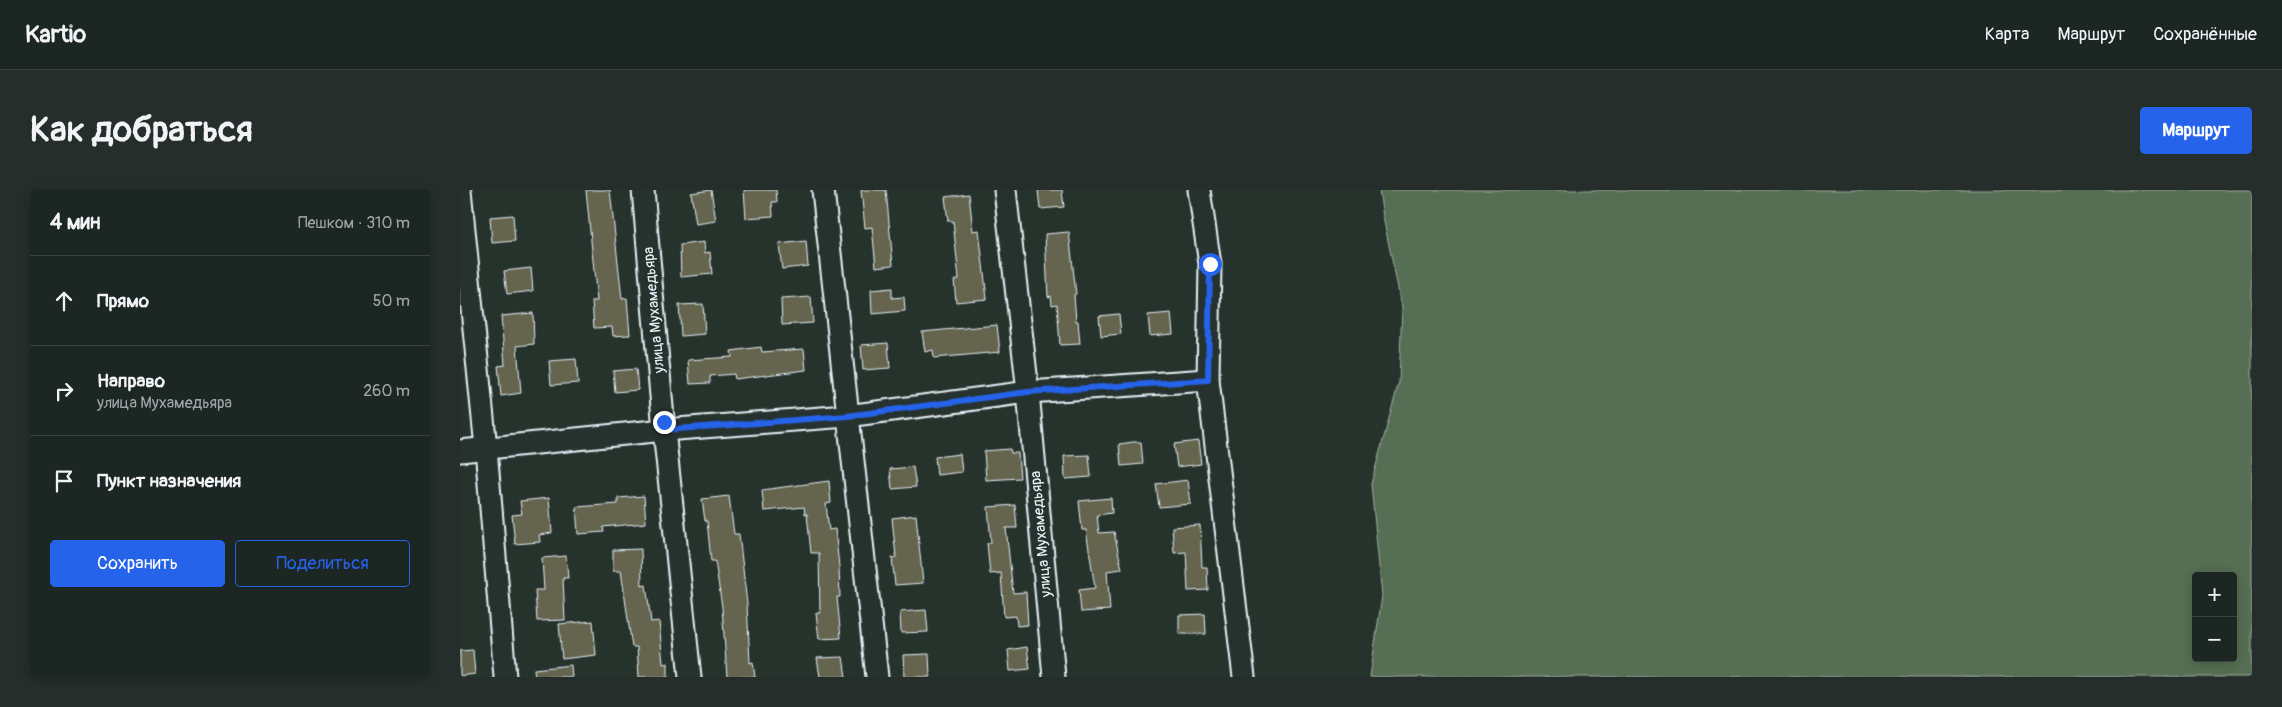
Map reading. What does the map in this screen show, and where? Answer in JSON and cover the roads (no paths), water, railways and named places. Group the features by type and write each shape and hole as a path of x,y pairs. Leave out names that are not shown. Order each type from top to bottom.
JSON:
{"street":[{"path":"460,190 486,448 505,677"},
{"name":"улица Мухамедьяра","path":"644,190 664,430 690,677"},
{"path":"823,190 877,677"},
{"name":"улица Мухамедьяра","path":"1005,190 1028,392 1054,677"},
{"path":"1199,190 1210,264 1208,380 1244,677"},
{"path":"460,451 664,430 847,416 1028,392 1208,380"}]}
